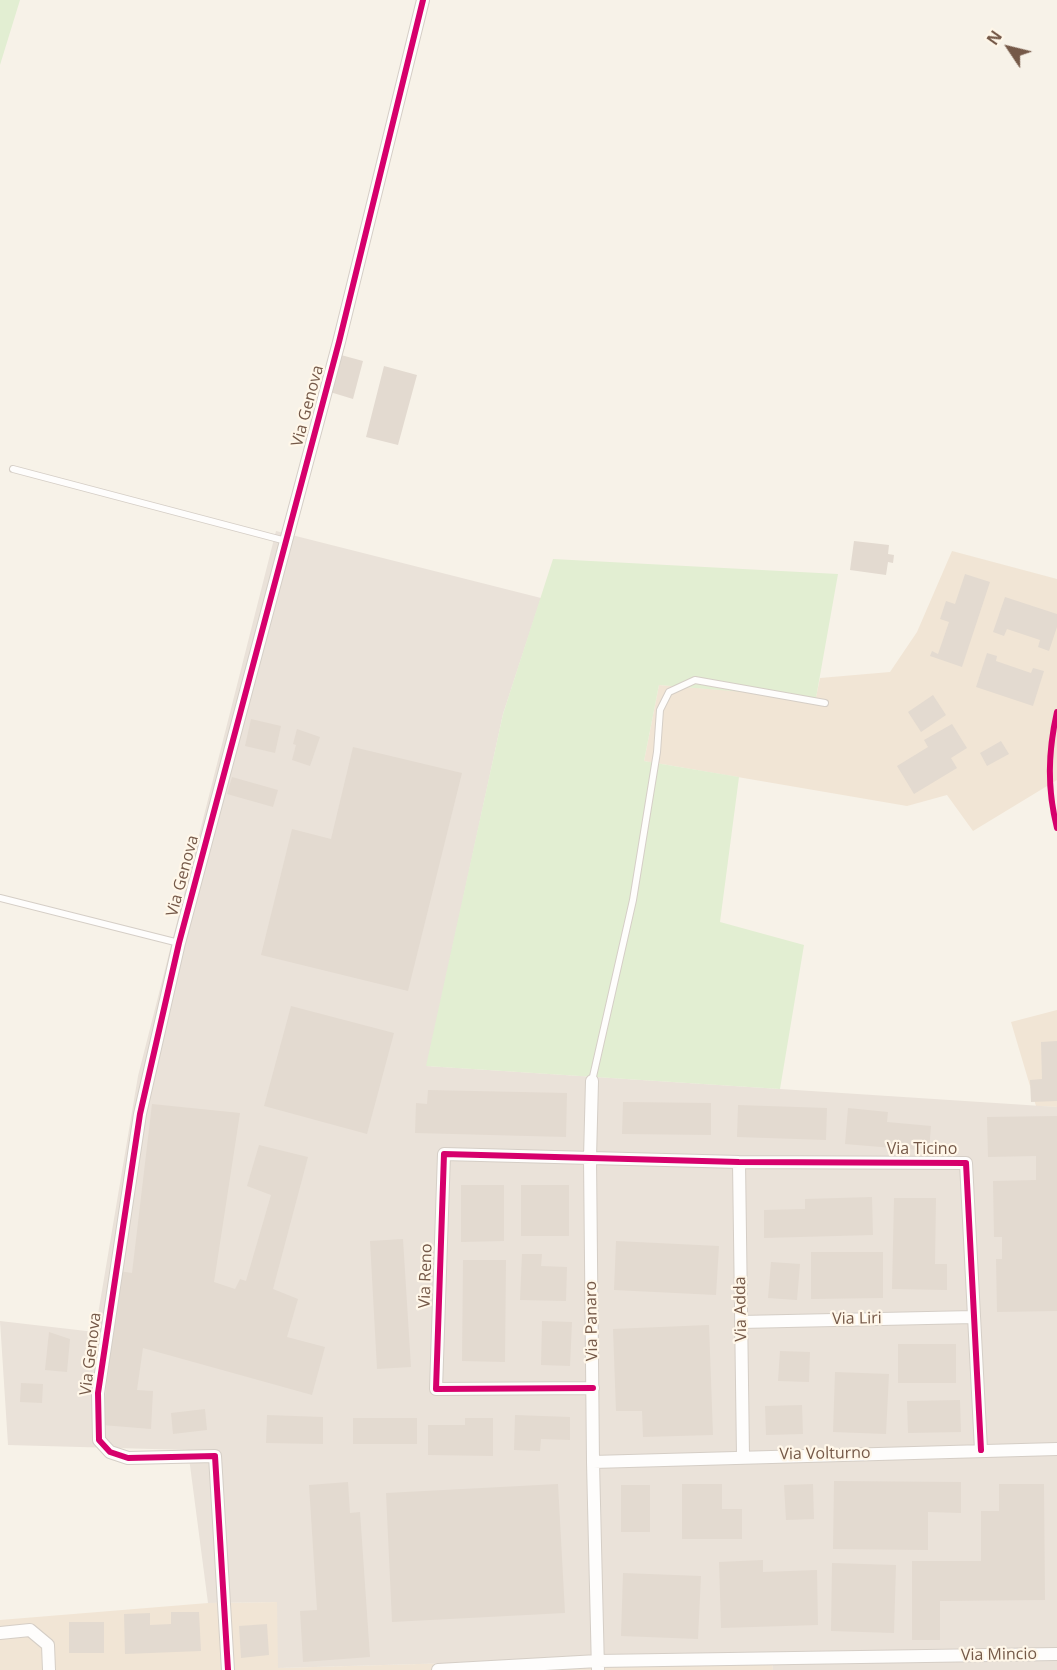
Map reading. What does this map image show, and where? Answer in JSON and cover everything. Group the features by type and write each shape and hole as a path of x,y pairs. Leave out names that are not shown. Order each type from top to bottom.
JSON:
{"street":[{"name":"Via Genova","path":"228,1670 215,1455 128,1458 110,1452 99,1440 98,1394 140,1114 179,944 339,342 423,0"},
{"name":"Via Panaro","path":"592,1081 590,1158 593,1462 598,1666"},
{"name":"Via Reno","path":"590,1158 444,1154 436,1389 593,1388"},
{"name":"Via Ticino","path":"590,1158 739,1162 966,1163 981,1450"},
{"name":"Via Adda","path":"739,1162 743,1456"},
{"name":"Via Liri","path":"741,1322 974,1317"},
{"name":"Via Volturno","path":"593,1462 1057,1449"},
{"path":"0,1633 30,1630 48,1646 49,1670"},
{"name":"Via Mincio","path":"438,1670 1057,1654"}],"lane":[{"path":"13,469 286,541"},
{"path":"592,1081 633,900 657,752 660,710 669,692 695,680 825,703"},
{"path":"0,898 179,944"}],"shaded area":[{"path":"276,531 541,598 503,714 427,1066 1057,1107 1057,1670 773,1670 771,1654 278,1668 277,1602 208,1603 188,1450 8,1445 0,1321 95,1332 138,1076"},
{"path":"952,551 1057,579 1057,780 973,831 947,795 907,806 644,761 659,685 816,697 820,678 890,672 917,632"},
{"path":"1057,1010 1057,1107 1036,1106 1011,1022"},
{"path":"278,1602 278,1668 771,1654 773,1670 0,1670 0,1620 208,1603"}],"green space":[{"path":"0,0 20,0 0,65"},
{"path":"553,559 838,574 816,698 659,685 644,761 739,777 720,922 804,945 780,1089 426,1066 503,714"}],"building":[{"path":"341,355 363,361 353,399 330,392"},
{"path":"384,366 417,375 398,445 366,437"},
{"path":"854,541 889,545 888,554 894,555 893,563 888,562 886,575 850,570"},
{"path":"965,574 990,582 962,667 930,656 932,651 938,654 949,622 940,619 946,601 955,604"},
{"path":"1005,597 1057,614 1057,627 1049,651 1038,647 1040,640 1007,629 1004,636 993,632"},
{"path":"987,653 997,656 996,661 1031,673 1033,668 1044,671 1033,706 976,687"},
{"path":"933,695 946,715 921,732 908,712"},
{"path":"251,719 281,726 275,753 245,746"},
{"path":"952,724 967,748 951,758 957,768 914,794 897,766 928,747 924,740"},
{"path":"297,729 320,737 310,766 292,760"},
{"path":"1001,741 1009,754 987,766 980,753"},
{"path":"353,747 462,773 408,991 261,955 292,829 331,839"},
{"path":"232,777 278,790 273,807 227,794"},
{"path":"291,1006 394,1033 367,1134 264,1106"},
{"path":"1057,1041 1057,1101 1031,1102 1030,1080 1042,1079 1041,1042"},
{"path":"428,1090 567,1093 566,1137 415,1133 416,1103 427,1104"},
{"path":"623,1102 711,1103 711,1135 622,1134"},
{"path":"152,1104 240,1113 214,1282 235,1289 240,1279 246,1281 271,1195 247,1186 259,1145 308,1157 273,1289 298,1299 287,1337 325,1347 312,1395 143,1348 137,1390 153,1391 151,1429 102,1425 119,1271 132,1273"},
{"path":"738,1105 827,1108 826,1140 737,1137"},
{"path":"848,1108 888,1112 887,1122 931,1126 929,1151 845,1144"},
{"path":"1057,1116 1057,1311 997,1312 996,1259 1002,1259 1002,1237 994,1237 993,1181 1036,1180 1036,1156 988,1157 987,1117"},
{"path":"461,1185 504,1185 504,1241 461,1242"},
{"path":"521,1185 569,1185 569,1236 521,1236"},
{"path":"872,1197 873,1235 764,1238 764,1210 805,1209 805,1199"},
{"path":"894,1198 936,1198 935,1264 947,1264 947,1290 892,1289"},
{"path":"403,1239 411,1367 377,1369 370,1241"},
{"path":"616,1241 719,1246 716,1295 614,1290"},
{"path":"811,1252 883,1252 883,1298 811,1299"},
{"path":"522,1254 542,1254 541,1266 567,1267 566,1301 520,1300"},
{"path":"463,1260 506,1260 505,1362 462,1361"},
{"path":"771,1262 800,1264 797,1300 768,1298"},
{"path":"542,1321 572,1322 570,1366 541,1365"},
{"path":"709,1325 713,1435 643,1437 642,1411 616,1411 613,1329"},
{"path":"49,1332 70,1339 67,1372 45,1370"},
{"path":"898,1344 956,1344 956,1383 898,1383"},
{"path":"780,1351 810,1352 809,1382 778,1381"},
{"path":"835,1372 889,1374 886,1434 833,1432"},
{"path":"21,1383 43,1384 42,1403 20,1402"},
{"path":"960,1400 961,1432 908,1433 907,1401"},
{"path":"802,1405 803,1434 766,1435 765,1406"},
{"path":"205,1409 207,1430 173,1434 171,1413"},
{"path":"267,1415 323,1417 323,1444 266,1443"},
{"path":"515,1415 570,1417 570,1440 541,1439 540,1451 514,1450"},
{"path":"353,1418 417,1418 417,1444 353,1444"},
{"path":"465,1418 493,1418 493,1456 428,1455 428,1425 465,1425"},
{"path":"834,1481 961,1482 961,1513 928,1512 928,1550 833,1549"},
{"path":"348,1482 350,1513 360,1512 370,1657 303,1662 300,1611 317,1610 309,1485"},
{"path":"558,1484 565,1613 392,1622 386,1493"},
{"path":"682,1484 722,1484 722,1509 742,1509 742,1539 682,1539"},
{"path":"813,1484 814,1519 786,1520 784,1485"},
{"path":"999,1484 1044,1484 1045,1600 940,1601 940,1640 912,1640 912,1561 981,1561 981,1511 999,1511"},
{"path":"621,1485 650,1485 650,1532 621,1532"},
{"path":"763,1560 763,1572 817,1570 818,1625 721,1628 719,1562"},
{"path":"832,1563 896,1565 894,1633 831,1631"},
{"path":"623,1573 701,1576 698,1639 621,1636"},
{"path":"171,1612 199,1612 201,1651 125,1654 124,1614 150,1613 150,1625 171,1624"},
{"path":"69,1622 104,1622 104,1653 69,1653"},
{"path":"267,1624 269,1655 241,1658 239,1626"}],"cycle path":[{"path":"228,1670 215,1456 128,1458 110,1452 99,1440 98,1393 140,1114 179,943 339,342 423,0"},
{"path":"1057,712 1050,770 1057,828"},
{"path":"593,1388 436,1389 444,1154 739,1162 966,1163 981,1450"}]}
